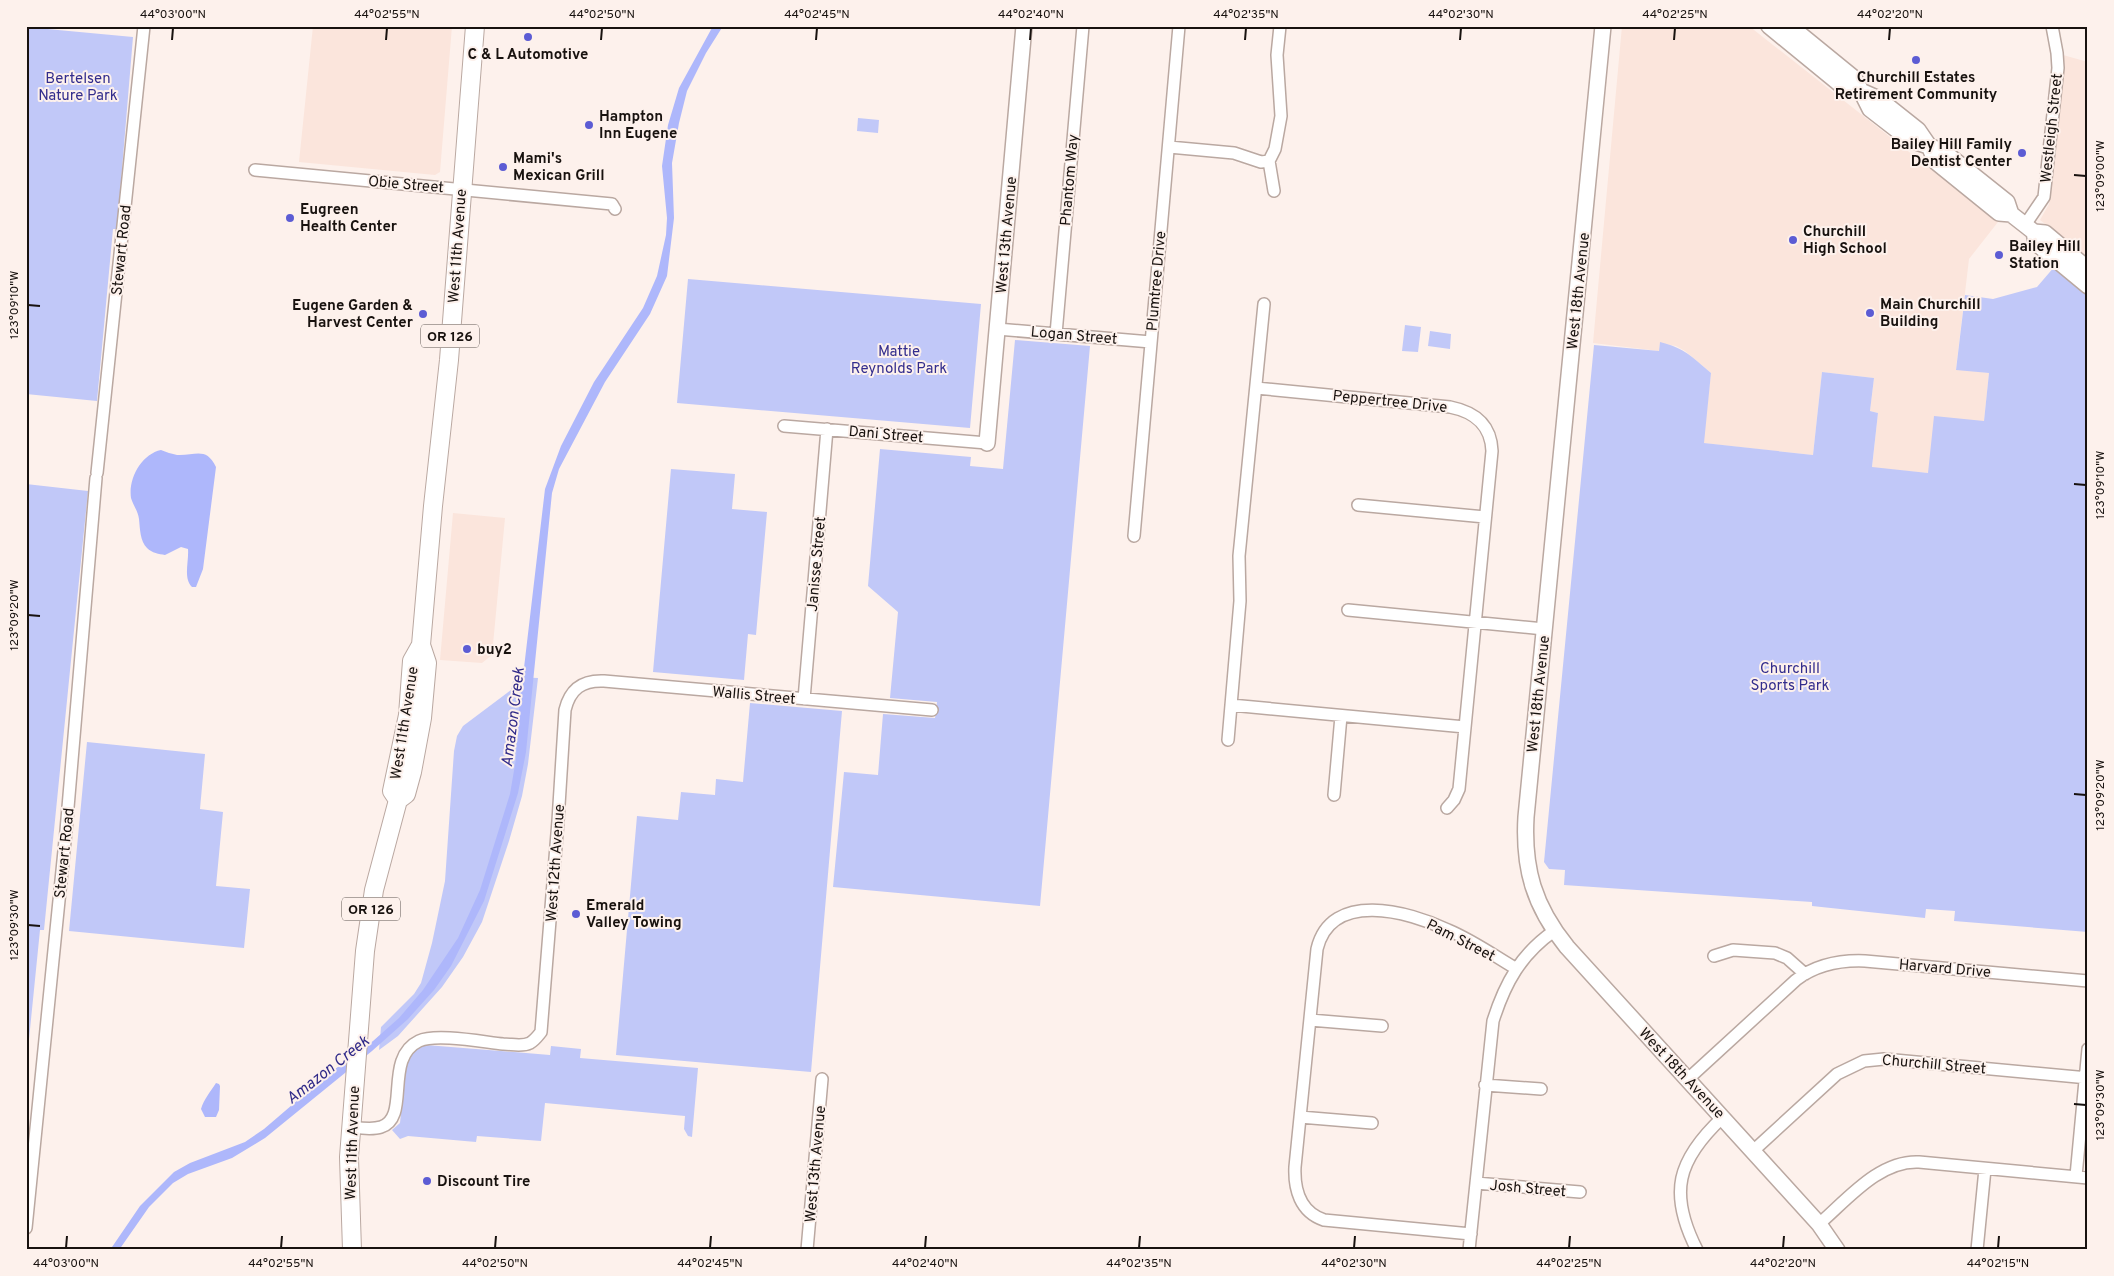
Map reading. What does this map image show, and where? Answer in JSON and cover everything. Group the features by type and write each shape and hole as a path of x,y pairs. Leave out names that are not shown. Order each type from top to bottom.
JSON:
{"main road":[{"name":"West 11th Avenue","path":"352,1250 349,1181 351,1127 371,907 379,867 398,800 406,794 421,727 427,663 421,645 448,367 475,26"}],"street":[{"name":"Stewart Road","path":"26,1228 66,831 96,476 144,26"},
{"name":"West 13th Avenue","path":"987,443 1024,26"},
{"name":"Phantom Way","path":"1056,334 1083,26"},
{"name":"Plumtree Drive","path":"1134,536 1179,26"},
{"path":"1274,191 1269,161 1275,149 1280,116 1277,54 1280,26"},
{"name":"West 18th Avenue","path":"1603,26 1524,840 1530,880 1543,914 1554,931 1819,1224 1837,1250"},
{"path":"1769,26 1846,89 1861,91"},
{"path":"1790,26 1855,79 1870,109 1910,140 1929,146 1936,162 1999,213 2011,214 2030,229 2045,233 2088,269"},
{"name":"Westleigh Street","path":"2030,229 2044,197 2058,68 2058,53 2052,26"},
{"path":"1168,147 1234,153 1261,162 1269,161"},
{"name":"Obie Street","path":"255,170 612,204 615,209"},
{"path":"2030,229 2036,243 2088,286"},
{"path":"1228,740 1241,592 1239,556 1264,304"},
{"name":"Logan Street","path":"997,329 1151,342"},
{"name":"Peppertree Drive","path":"1256,388 1450,407 1472,414 1486,426 1492,441 1476,623 1459,789 1454,800 1447,808"},
{"name":"Dani Street","path":"784,426 987,443"},
{"name":"Janisse Street","path":"804,699 827,429"},
{"path":"1358,504 1486,517"},
{"path":"1348,610 1544,629"},
{"name":"Wallis Street","path":"576,687 594,680 932,710"},
{"name":"West 12th Avenue","path":"351,1127 383,1127 389,1122 395,1108 401,1059 406,1051 420,1041 434,1038 521,1045 536,1039 541,1032 565,710 576,687"},
{"path":"1232,705 1465,727"},
{"path":"1334,795 1341,716"},
{"name":"Pam Street","path":"1471,1234 1330,1221 1314,1215 1303,1204 1296,1187 1295,1167 1317,949 1322,934 1333,921 1353,912 1367,910 1387,912 1426,921 1460,936 1515,968"},
{"name":"Josh Street","path":"1469,1250 1493,1021 1505,987 1515,968 1532,948 1554,931"},
{"path":"1714,956 1733,950 1774,953 1787,958 1805,974"},
{"name":"Harvard Drive","path":"1688,1079 1792,983 1805,974 1830,963 1865,961 2088,981"},
{"path":"1310,1020 1382,1026"},
{"path":"2076,1176 2087,1077 2088,1050"},
{"name":"Churchill Street","path":"1753,1151 1837,1074 1864,1061 1884,1059 2087,1077"},
{"name":"West 13th Avenue","path":"807,1250 822,1079"},
{"path":"1485,1085 1541,1089"},
{"path":"1697,1250 1686,1227 1680,1205 1682,1176 1694,1148 1723,1117"},
{"path":"1300,1118 1372,1123"},
{"path":"1819,1224 1877,1174 1898,1164 1919,1162 2088,1178"},
{"path":"1976,1250 1985,1169"},
{"name":"Josh Street","path":"1476,1183 1580,1192"}],"shaded area":[{"path":"313,26 452,26 440,172 435,175 299,162"},
{"path":"713,26 723,26 706,53 687,91 679,123 672,163 674,218 667,276 650,314 605,382 559,469 552,493 526,752 518,793 484,901 451,966 434,990 408,1019 372,1051 265,1138 232,1158 188,1174 173,1183 149,1207 119,1250 110,1250 140,1206 174,1172 190,1163 245,1142 264,1129 327,1075 373,1041 399,1018 423,990 458,938 480,890 510,794 516,759 518,719 545,489 561,446 594,382 643,308 657,276 666,235 667,218 662,166 668,125 679,88"},
{"name":"Churchill High School","path":"1622,26 1749,26 1998,222 1969,259 1956,369 1989,373 1984,421 1928,473 1872,468 1878,413 1870,411 1874,378 1822,372 1813,455 1703,443 1711,373 1685,351 1676,346 1660,343 1659,351 1593,343"},
{"path":"2063,55 2088,62 2088,257 2040,220 2049,204"},
{"path":"161,450 177,455 204,454 212,460 216,467 203,569 196,587 192,587 188,579 188,549 181,547 165,555 149,550 145,545 141,535 138,516 131,498 132,483 138,468 148,456"},
{"path":"453,513 505,518 492,655 482,663 440,660"},
{"path":"216,1083 220,1086 219,1110 216,1117 205,1117 201,1109"}],"green space":[{"name":"Bertelsen Nature Park","path":"26,27 133,37 117,229 113,229 97,401 26,394"},
{"path":"858,118 879,120 878,133 857,131"},
{"name":"Churchill Sports Park","path":"2055,266 2088,294 2088,932 1954,921 1955,911 1926,909 1925,918 1812,906 1812,902 1564,885 1565,870 1549,869 1544,862 1594,345 1659,351 1660,342 1669,344 1682,350 1711,373 1704,443 1813,455 1822,372 1874,378 1870,411 1878,413 1872,467 1928,473 1934,416 1984,421 1989,373 1956,370 1965,295 1993,299 2037,287"},
{"name":"Mattie Reynolds Park","path":"688,279 981,304 970,428 677,403"},
{"path":"1405,325 1421,327 1418,352 1402,351"},
{"path":"1430,331 1451,334 1450,349 1428,346"},
{"path":"1015,340 1090,346 1040,906 833,887 844,772 878,775 883,714 935,718 937,702 890,698 898,612 868,586 880,449 971,457 970,466 1003,469"},
{"path":"671,469 735,474 732,509 767,512 756,635 748,634 744,680 653,672"},
{"path":"26,484 88,491 44,930 40,930 26,1069"},
{"path":"514,677 538,678 528,764 522,796 509,841 482,922 463,957 442,987 398,1036 379,1050 381,1027 414,994 421,983 432,943 445,881 454,751 457,736 463,726 511,690"},
{"path":"750,703 842,711 811,1072 616,1055 637,816 678,820 681,792 715,795 716,779 743,782"},
{"path":"87,742 205,754 200,809 223,812 216,886 250,889 244,948 69,931"},
{"path":"426,1045 550,1055 551,1046 581,1049 580,1058 698,1068 692,1137 688,1136 684,1129 685,1116 545,1103 541,1141 477,1136 476,1142 408,1136 400,1139 392,1130 400,1123 406,1063 414,1051"}],"place":[{"name":"C & L Automotive","path":"528,37"},
{"name":"Churchill Estates Retirement Community","path":"1916,60"},
{"name":"Hampton Inn Eugene","path":"589,125"},
{"name":"Bailey Hill Family Dentist Center","path":"2022,153"},
{"name":"Mami's Mexican Grill","path":"503,167"},
{"name":"Eugreen Health Center","path":"290,218"},
{"name":"Churchill High School","path":"1793,240"},
{"name":"Bailey Hill Station","path":"1999,255"},
{"name":"Main Churchill Building","path":"1870,313"},
{"name":"Eugene Garden & Harvest Center","path":"423,314"},
{"name":"buy2","path":"467,649"},
{"name":"Emerald Valley Towing","path":"576,914"},
{"name":"Discount Tire","path":"427,1181"}],"water label":[{"name":"Amazon Creek","path":"512,717"},
{"name":"Amazon Creek","path":"327,1069"}]}
